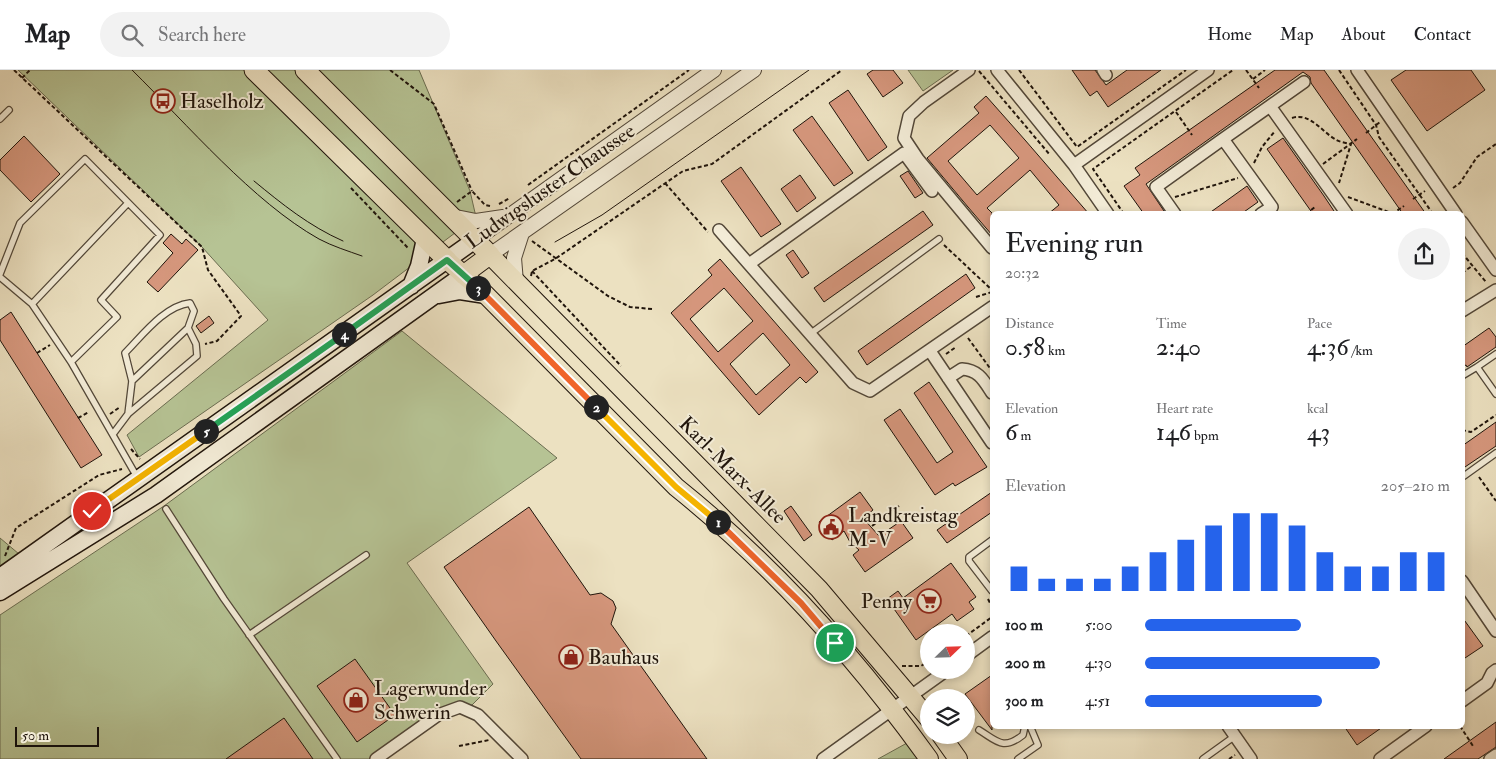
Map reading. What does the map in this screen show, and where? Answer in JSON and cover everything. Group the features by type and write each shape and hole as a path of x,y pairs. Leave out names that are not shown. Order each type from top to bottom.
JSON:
{"highway":[{"path":"254,70 447,260"},
{"path":"306,70 490,256"}],"main road":[{"path":"411,286 419,266 424,239"},
{"name":"Ludwigsluster Chaussee","path":"0,577 475,240"},
{"name":"Ludwigsluster Chaussee","path":"0,592 156,495 490,256"},
{"name":"Karl-Marx-Allee","path":"490,256 819,589 920,708"},
{"path":"447,260 486,295 676,487 709,513 801,603 892,710 929,759"},
{"path":"432,297 460,291 486,295"},
{"path":"947,744 958,759"}],"street":[{"name":"Ludwigsluster Chaussee","path":"490,256 754,70"},
{"path":"969,70 924,102 909,116 904,138 990,246"},
{"path":"997,70 1074,165 1106,211"},
{"path":"1357,70 1454,211"},
{"path":"1074,165 1206,71"},
{"name":"Ludwigsluster Chaussee","path":"475,240 706,72"},
{"path":"1173,211 1156,187 1304,82"},
{"path":"1270,106 1335,194 1345,211"},
{"path":"1223,139 1272,207 1266,211"},
{"path":"749,264 904,153 932,191"},
{"path":"451,216 476,221 509,215"},
{"path":"1465,226 1496,270"},
{"path":"516,282 514,258 522,233"},
{"path":"716,233 749,264 853,383 870,391 990,308"},
{"path":"1465,309 1496,290"},
{"path":"930,351 990,440"},
{"path":"948,378 962,368 972,370 980,375 990,390"},
{"path":"1465,585 1496,631"},
{"path":"975,649 990,638"},
{"path":"1465,699 1487,683 1492,673 1496,670"},
{"path":"823,759 935,679"},
{"path":"376,759 438,715 460,707 478,715 522,759"},
{"path":"1230,729 1251,759"},
{"path":"1380,759 1422,729"},
{"path":"1490,759 1496,755"}],"lane":[{"path":"0,119 9,110"},
{"path":"71,362 117,317 101,300 160,235 85,159 20,223 0,275 32,304 71,362 138,478"},
{"path":"32,304 128,203"},
{"path":"810,334 939,240"},
{"path":"128,414 132,381 125,353 169,311 180,304 190,303 194,311 188,328 132,381"},
{"path":"113,434 128,414 197,356 196,344 188,328"},
{"path":"1465,374 1496,354"},
{"path":"1477,367 1496,394"},
{"path":"1465,475 1496,454"},
{"path":"166,510 249,635 337,759"},
{"path":"990,542 969,558 974,568 990,588"},
{"path":"249,635 366,555"},
{"path":"979,730 1000,744 1008,744 1024,735 1024,729"},
{"path":"1018,759 1038,745 1031,729"},
{"path":"1203,759 1235,736"}],"path":[{"path":"14,70 202,247 208,270 241,316 217,341"},
{"path":"22,78 30,70"},
{"path":"390,70 434,104 472,191"},
{"path":"1019,70 1077,147 1186,70"},
{"path":"1122,211 1093,169 1233,70"},
{"path":"1246,70 1259,88"},
{"path":"1252,79 1265,70"},
{"path":"1339,70 1376,125 1379,137 1431,211"},
{"path":"1167,100 1192,135"},
{"path":"1366,133 1388,116"},
{"path":"1165,200 1249,175 1262,147 1282,122 1295,117 1314,122 1336,140 1351,144"},
{"path":"1316,170 1357,139"},
{"path":"1351,144 1335,194 1388,211"},
{"path":"1443,195 1460,183 1477,158 1496,144"},
{"path":"665,183 716,233"},
{"path":"1413,199 1435,184"},
{"path":"1397,211 1404,206"},
{"path":"1310,211 1315,207"},
{"path":"939,240 990,289"},
{"path":"1465,257 1486,282"},
{"path":"555,259 608,296 630,307 652,309"},
{"path":"1465,271 1472,266"},
{"path":"976,297 990,292"},
{"path":"963,342 969,337 990,368"},
{"path":"37,353 57,341"},
{"path":"937,361 956,346"},
{"path":"78,418 96,408"},
{"path":"1465,431 1471,432 1496,415"},
{"path":"129,446 140,459"},
{"path":"0,560 5,556 16,528 99,475 123,469"},
{"path":"1474,470 1496,501"},
{"path":"872,526 899,506"},
{"path":"975,629 990,618"},
{"path":"1462,729 1473,746"},
{"path":"459,746 501,738"}],"green space":[{"path":"18,70 419,70 470,191 476,217 373,295 139,457 127,435 268,320 202,247"},
{"path":"908,70 953,70 923,91"},
{"path":"402,331 557,458 407,563 493,684 472,705 438,715 376,759 0,759 0,615 164,506"},
{"path":"0,538 19,554 0,567"},
{"path":"907,743 918,759 878,759"}],"building":[{"path":"873,70 893,70 903,83 883,97 867,74"},
{"path":"1072,70 1095,70 1106,85 1127,70 1161,70 1108,107 1097,91 1090,96"},
{"path":"1275,70 1324,70 1424,211 1401,211 1311,83 1310,77 1303,72 1146,184 1164,211 1142,211 1124,186 1140,175 1135,168"},
{"path":"1406,70 1471,70 1485,90 1427,131 1391,80"},
{"path":"848,90 887,147 868,161 829,103"},
{"path":"986,96 1086,211 1052,211 1059,205 1030,170 987,208 990,211 990,233 927,158 979,113 974,107","holes":["990,125 1019,158 977,195 948,161"]},
{"path":"812,116 853,173 834,186 793,130"},
{"path":"24,136 60,174 31,202 0,170 0,160"},
{"path":"1283,138 1334,211 1311,211 1267,149"},
{"path":"741,167 781,224 761,237 721,181"},
{"path":"908,171 923,193 915,198 900,176"},
{"path":"800,175 816,198 797,212 781,189"},
{"path":"1247,186 1258,202 1245,211 1212,211"},
{"path":"923,211 933,225 824,302 814,288"},
{"path":"171,234 182,244 186,239 198,250 158,292 147,282 173,253 163,243"},
{"path":"793,250 809,273 802,278 786,255"},
{"path":"720,259 818,372 806,383 800,377 759,415 671,313 712,275 708,270","holes":["724,288 753,321 718,352 690,319","763,333 790,365 756,395 730,364"]},
{"path":"966,274 975,288 867,365 858,351"},
{"path":"11,312 102,455 81,468 0,340 0,320"},
{"path":"209,316 214,323 201,333 196,326"},
{"path":"1489,328 1496,337 1496,347 1467,367 1465,366 1465,345"},
{"path":"929,382 987,467 955,486 953,483 935,495 884,420 900,409 937,463 953,452 914,393"},
{"path":"1496,422 1496,446 1465,467 1465,444"},
{"path":"860,492 873,510 863,518 879,536 901,521 913,538 865,572 853,555 859,550 850,542 844,531 832,540 819,522"},
{"path":"990,493 990,513 947,543 937,530"},
{"path":"791,506 812,535 804,541 784,511"},
{"name":"Bauhaus","path":"529,507 590,595 601,593 613,601 616,608 611,624 707,759 581,759 496,641 444,567"},
{"name":"Penny","path":"951,563 976,597 969,602 974,609 957,621 952,614 938,624 920,624 920,637 916,640 887,599 898,591 903,598"},
{"path":"1465,621 1483,646 1465,658"},
{"name":"Lagerwunder Schwerin","path":"355,659 395,715 357,742 317,686"},
{"path":"990,676 990,727 975,707 975,689 972,689"},
{"path":"284,718 313,759 226,759"},
{"path":"1496,722 1496,747 1478,759 1444,759"},
{"path":"1346,729 1380,729 1357,745"}],"tram line":[{"path":"132,70 221,161 270,205 319,239 362,256"},
{"path":"555,242 602,215 809,70"},
{"path":"254,181 307,221 343,241"}],"place":[{"name":"Haselholz","path":"163,101"},
{"name":"Landkreistag M-V","path":"831,527"},
{"name":"Penny","path":"929,601"},
{"name":"Bauhaus","path":"571,657"},
{"name":"Lagerwunder Schwerin","path":"356,700"}],"route":[{"path":"92,511 447,260 486,295 676,487 709,513 801,603 835,643"}]}
